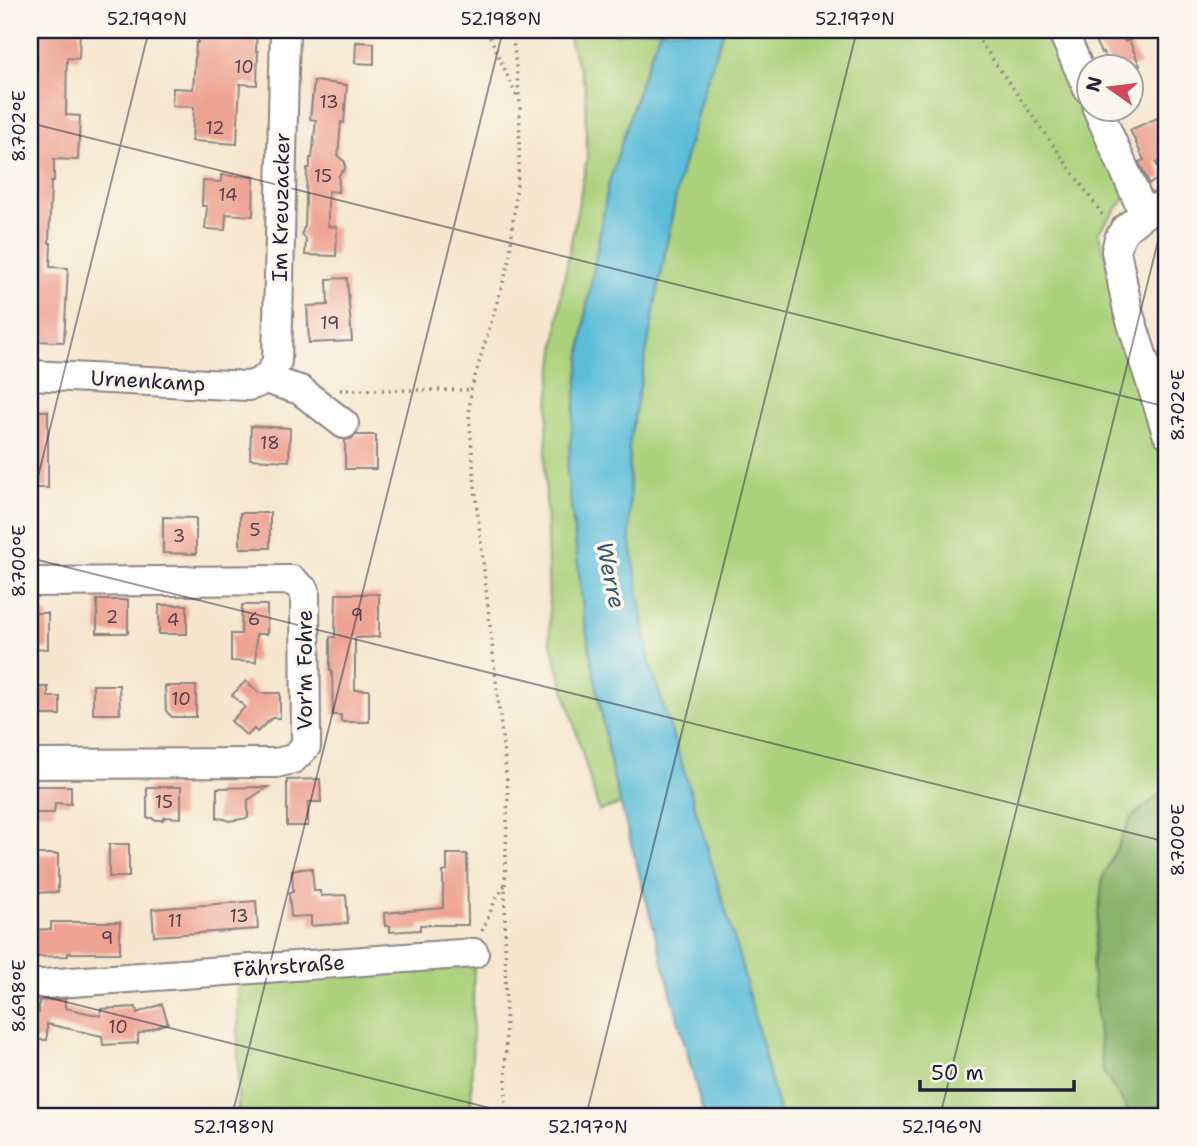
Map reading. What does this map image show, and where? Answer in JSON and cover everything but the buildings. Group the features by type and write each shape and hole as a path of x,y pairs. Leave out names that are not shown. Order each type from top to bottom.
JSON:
{"street":[{"name":"Im Kreuzacker","path":"265,379 273,371 277,361 285,30"},
{"path":"1062,30 1074,57"},
{"path":"1105,122 1156,209 1125,229 1116,251 1128,310 1167,433"},
{"name":"Urnenkamp","path":"30,375 248,386 256,385 265,379"},
{"path":"265,379 300,390 344,424"},
{"name":"Vor'm Fohre","path":"30,582 292,580 305,591 306,733 306,746 293,759 276,763 30,764"},
{"name":"Fährstraße","path":"30,985 474,953"}],"path":[{"path":"487,30 520,104"},
{"path":"506,1116 505,885 508,791 475,497 469,415 471,390 509,262 519,163 520,104 512,30"},
{"path":"972,30 1119,239"},
{"path":"339,390 471,390"},
{"path":"474,953 495,901 505,885"}],"green space":[{"path":"566,30 609,30 617,35 634,30 660,30 608,186 586,312 567,471 584,617 612,772 621,804 599,811 550,640 545,467 549,404 561,295 587,160 585,86"},
{"path":"724,30 1051,30 1074,80 1074,122 1093,122 1127,196 1098,232 1167,445 1167,788 1132,817 1103,876 1092,967 1103,1072 1132,1116 780,1116 738,952 650,664 630,537 629,445 679,180 705,85"},
{"path":"1167,788 1167,1116 1132,1116 1103,1072 1092,967 1103,876 1132,817"},
{"path":"474,962 471,1116 238,1116 238,981"}],"water":[{"name":"Werre","path":"660,30 724,30 705,85 679,180 629,445 630,537 650,664 738,952 780,1116 704,1116 612,772 584,617 567,471 586,312 608,186"}]}
